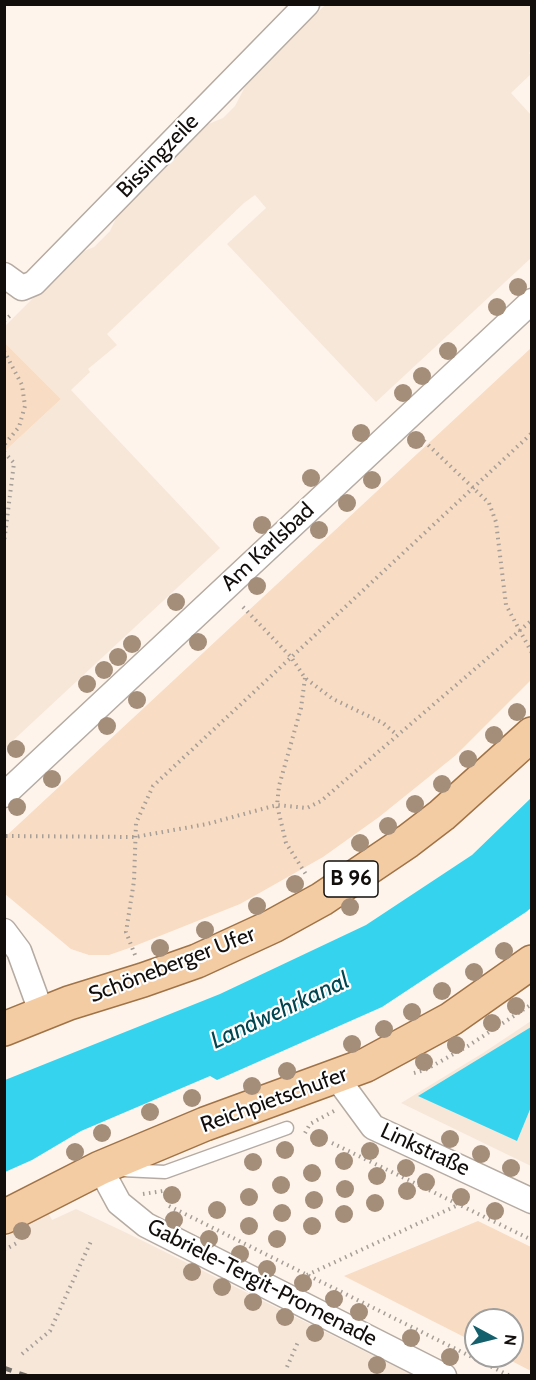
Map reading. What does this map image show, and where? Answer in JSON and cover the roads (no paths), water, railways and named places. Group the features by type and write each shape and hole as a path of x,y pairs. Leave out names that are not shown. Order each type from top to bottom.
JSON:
{"main road":[{"name":"Schöneberger Ufer","path":"4,1029 196,960 273,926 321,899 399,848 442,815 531,734"},
{"name":"Reichpietschufer","path":"4,1217 100,1168 265,1101 337,1078 420,1038 482,999 531,962"}],"street":[{"name":"Bissingzeile","path":"4,275 22,288 33,283 307,4"},
{"name":"Am Karlsbad","path":"4,795 531,301"},
{"path":"4,931 19,951 42,1014"},
{"name":"Linkstraße","path":"337,1078 374,1126 531,1201"},
{"name":"Gabriele-Tergit-Promenade","path":"100,1168 119,1203 136,1219 444,1376"}],"lane":[{"path":"100,1168 165,1172 287,1128"}],"water":[{"name":"Landwehrkanal","path":"531,798 532,907 526,912 382,1007 217,1080 210,1076 81,1131 32,1160 5,1172 5,1080 220,994 366,925 472,855"},
{"path":"531,1027 531,1107 517,1141 418,1096"}],"railway":[{"path":"4,1368 27,1376"}]}
